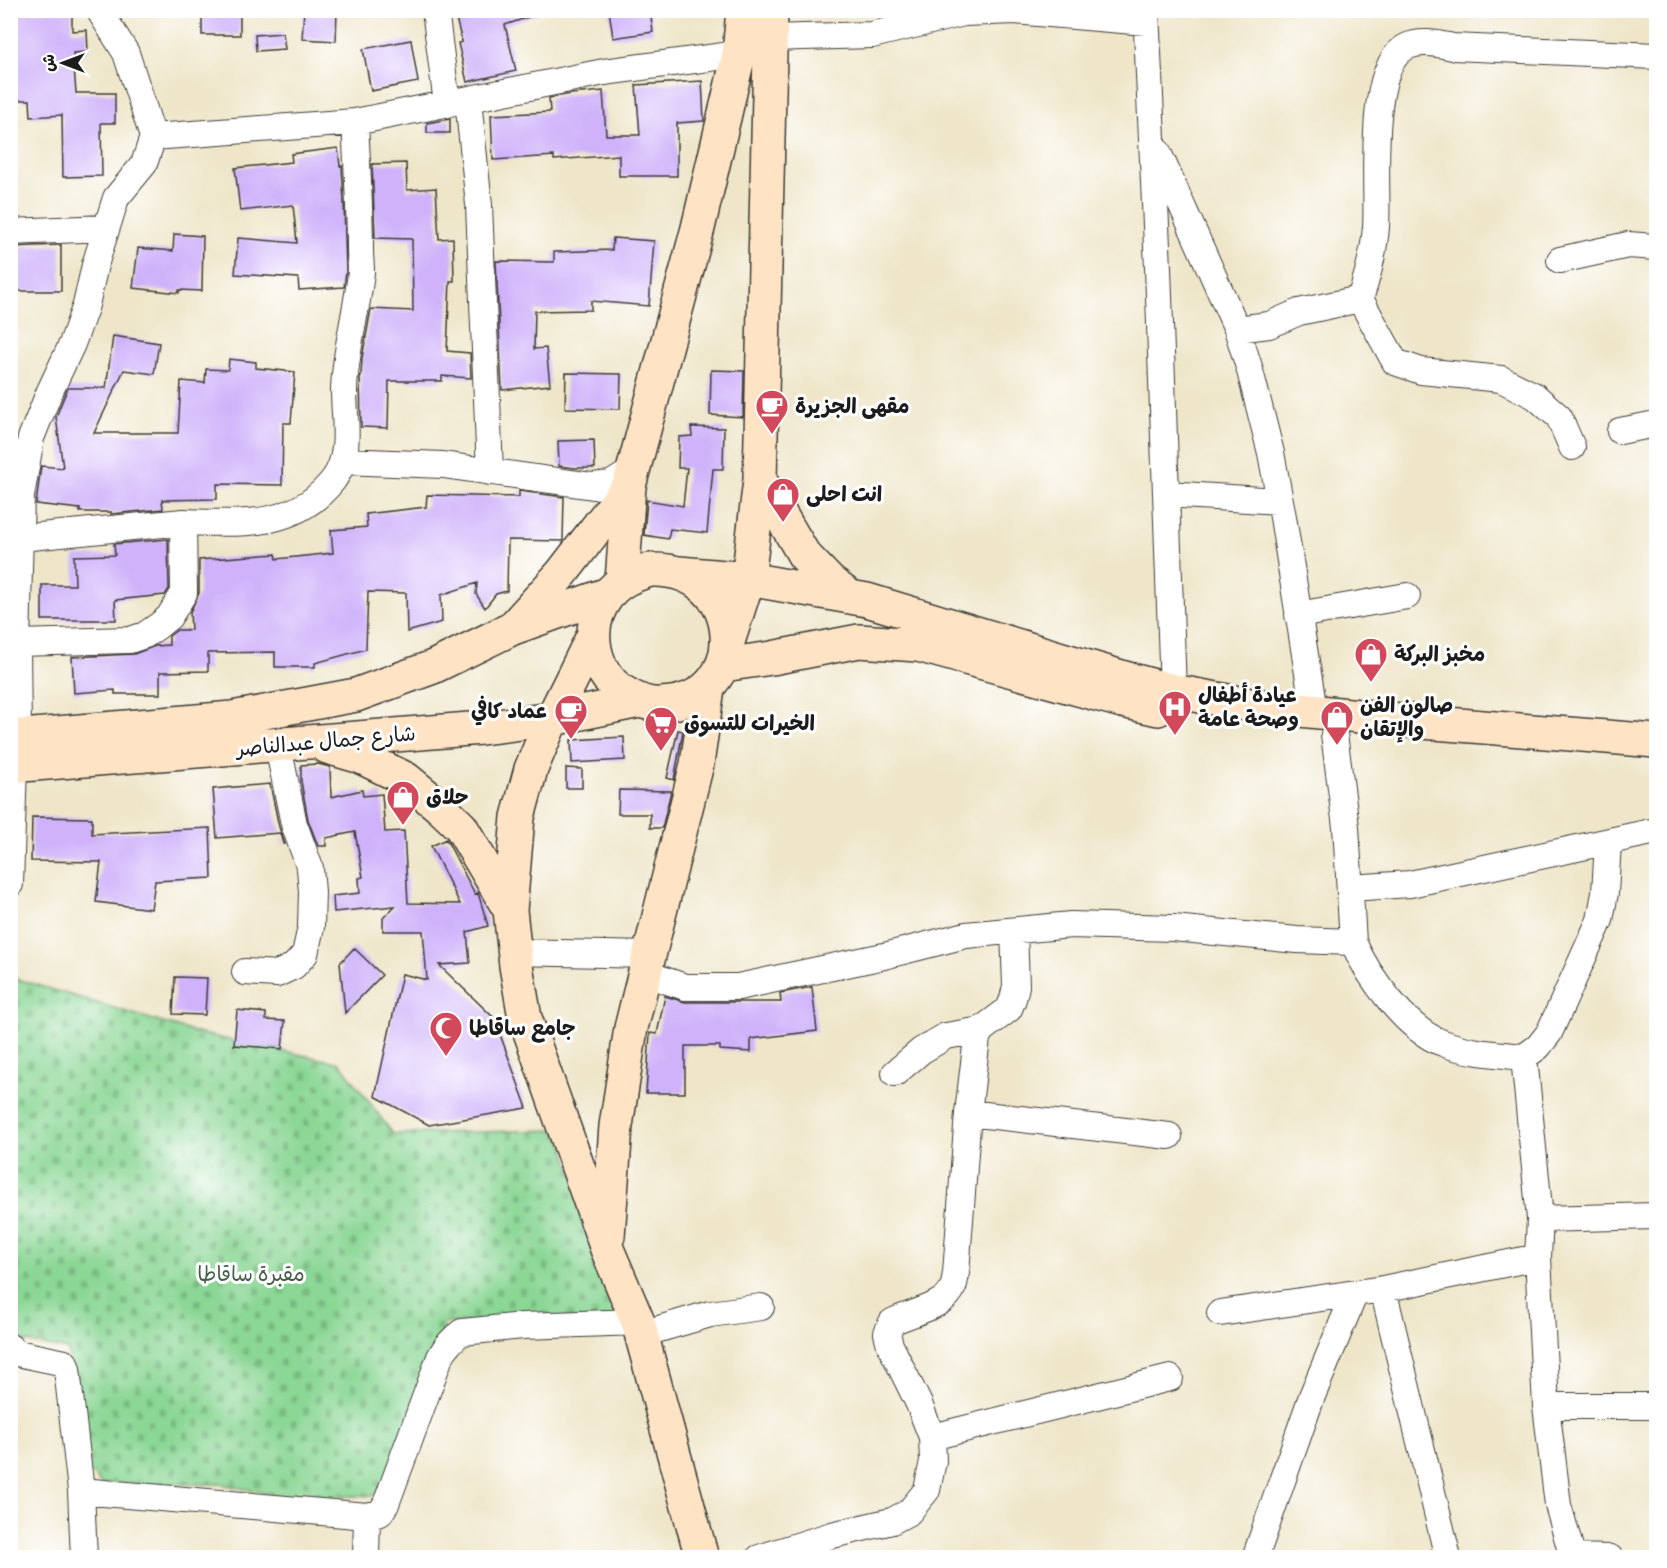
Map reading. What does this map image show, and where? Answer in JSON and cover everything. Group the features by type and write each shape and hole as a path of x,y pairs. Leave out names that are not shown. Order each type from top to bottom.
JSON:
{"main road":[{"path":"615,588 632,477 698,228 739,54 743,10"},
{"path":"607,1249 616,1126 631,1028 720,666 748,579 760,480 770,24"},
{"path":"513,628 562,573 632,477"},
{"path":"760,480 804,555 830,582 850,597"},
{"path":"702,1557 640,1328 607,1249 525,1018 510,910 518,817 531,769 552,719 593,636 598,611 615,588 635,574 650,570 665,570 748,579 850,597 1173,691 1250,705 1324,723 1410,721 1656,741"},
{"path":"679,573 696,581 711,593 721,608 726,626 720,666"},
{"name":"شارع جمال عبدالناصر","path":"13,751 232,718 356,695 433,667 513,628 615,588"},
{"path":"593,636 596,657 605,676 620,691 639,701 660,705 682,701 720,666 859,641 918,645 1122,701 1173,712 1324,723 1656,756"},
{"name":"شارع جمال عبدالناصر","path":"13,751 278,746 482,728 552,719 639,701"},
{"path":"314,743 361,757 406,779 440,807 461,827 510,910"}],"street":[{"path":"10,884 21,496 31,438 72,344 86,305 95,265 116,198 144,165 153,137 126,52 99,10"},
{"path":"435,10 458,102 479,206 490,472"},
{"path":"770,24 872,34 964,13 1014,11 1146,16 1158,268 1173,691"},
{"path":"1572,447 1559,417 1535,396 1501,380 1421,371 1395,362 1360,299 1370,267 1376,227 1376,119 1382,84 1393,60 1407,46 1430,42 1453,47 1656,56"},
{"path":"153,137 355,122 604,72 739,54"},
{"path":"20,538 183,522 256,523 294,511 316,497 335,477 343,461 346,444 344,389 361,270 355,122"},
{"path":"1151,137 1237,328 1271,453 1298,615 1346,827 1353,942 1360,959 1405,1017 1422,1032 1441,1043 1470,1051 1524,1057 1538,1047 1550,1033 1600,920 1607,870 1608,842"},
{"path":"10,232 106,228"},
{"path":"1560,260 1628,245 1656,247"},
{"path":"1237,328 1269,325 1299,312 1360,299"},
{"path":"1620,431 1656,424"},
{"path":"343,461 442,465 593,486 611,484 632,477"},
{"path":"1166,494 1280,501"},
{"path":"17,643 130,640 145,635 158,626 173,611 184,593 183,522"},
{"path":"1298,615 1407,596"},
{"path":"245,972 277,974 294,966 305,954 311,927 310,868 294,824 278,746"},
{"path":"1350,888 1410,885 1656,831"},
{"path":"515,952 647,964 685,987 738,987 884,956 966,935 1071,926 1173,928 1297,940 1353,942"},
{"path":"759,1557 832,1535 892,1521 909,1512 927,1490 933,1461 932,1437 919,1404 890,1345 888,1333 892,1322 933,1306 946,1298 953,1288 977,1038 981,1030 1009,1009 1013,999 1016,986 1014,931"},
{"path":"895,1073 921,1051 946,1036 981,1030"},
{"path":"1524,1057 1540,1219 1538,1257 1546,1406 1558,1505 1573,1557 1610,1557"},
{"path":"968,1113 1169,1136"},
{"path":"1540,1219 1656,1216"},
{"path":"1220,1314 1383,1289 1538,1257"},
{"path":"1383,1289 1448,1557"},
{"path":"1255,1557 1312,1396 1355,1293"},
{"path":"81,1491 367,1516 380,1513 386,1504 440,1357 447,1345 462,1332 523,1326 640,1328 710,1314 761,1308"},
{"path":"10,1347 17,1353 65,1363 70,1383 81,1491 84,1557"},
{"path":"932,1437 1170,1378"},
{"path":"1546,1406 1656,1406"},
{"path":"366,1557 367,1516"}],"green space":[{"name":"مقبرة ساقاطا","path":"10,977 197,1033 340,1063 393,1134 558,1130 625,1319 445,1323 379,1495 293,1499 221,1484 101,1484 82,1462 68,1350 11,1339"}],"building":[{"path":"10,10 72,12 72,31 87,30 88,52 73,53 76,93 115,93 115,123 101,123 102,176 63,177 62,115 31,117 30,100 10,100"},
{"path":"202,10 240,10 240,35 202,35"},
{"path":"304,10 337,10 336,41 302,39"},
{"path":"454,10 537,10 538,14 505,25 516,71 467,82 458,43 462,42"},
{"path":"609,10 650,10 653,32 613,38"},
{"path":"283,33 285,49 256,51 255,35"},
{"path":"411,40 418,82 371,91 363,49"},
{"path":"702,81 704,121 677,123 677,176 619,176 619,155 554,160 554,156 493,160 491,115 550,112 549,98 603,91 606,135 640,135 636,85"},
{"path":"450,119 450,133 427,133 427,123"},
{"path":"338,148 340,166 342,166 344,203 346,271 344,287 299,290 298,278 235,274 238,238 297,243 293,205 240,211 235,168 292,162 291,154"},
{"path":"406,163 407,190 436,188 439,239 453,238 454,281 450,281 447,351 470,353 471,378 442,376 442,381 389,381 388,428 361,427 360,376 371,309 413,311 412,239 375,238 372,164"},
{"path":"174,234 203,236 202,291 179,290 179,293 133,288 138,248 173,251"},
{"path":"613,238 654,241 649,306 591,301 591,310 535,311 534,349 546,348 550,385 502,390 496,261 554,262 554,252 612,250"},
{"path":"61,245 61,291 10,291 10,247"},
{"path":"113,336 159,343 154,374 124,370 94,433 178,433 181,381 205,383 206,369 228,370 229,359 256,362 256,368 295,372 291,423 283,423 282,485 217,484 217,499 162,500 163,509 111,514 111,512 80,512 80,509 36,504 41,466 63,468 56,417 68,388 106,388"},
{"path":"711,370 744,371 743,417 710,415"},
{"path":"566,373 621,374 620,409 565,408"},
{"path":"691,427 724,428 723,469 713,469 707,533 670,529 668,539 644,535 647,500 683,506 687,468 678,468 679,437 692,436"},
{"path":"594,440 595,468 559,466 558,441"},
{"path":"519,491 564,497 563,541 508,540 507,591 496,594 485,608 476,594 477,583 441,595 442,622 407,632 406,593 368,592 366,649 315,663 315,667 275,667 275,652 208,653 208,671 160,672 160,694 115,694 115,690 74,693 72,657 134,654 155,646 169,645 169,636 177,630 191,630 190,612 199,593 199,560 276,554 277,559 333,553 331,530 367,527 366,514 426,507 427,495 519,497"},
{"path":"168,539 169,589 165,595 115,600 116,620 42,620 42,585 75,585 74,556 115,555 114,544"},
{"path":"678,730 683,731 674,780 667,778"},
{"path":"624,737 625,760 572,763 571,740"},
{"path":"318,764 330,767 331,797 362,790 363,796 382,794 385,832 404,831 408,903 460,904 431,846 446,839 475,894 478,893 488,926 467,932 470,963 439,965 494,1018 527,1108 429,1125 375,1096 402,974 427,980 423,931 383,931 383,918 395,906 334,912 333,896 360,893 359,878 363,877 355,832 326,838 326,846 318,846 308,820 301,781 301,765"},
{"path":"566,768 582,769 582,788 566,788"},
{"path":"270,784 285,844 283,844 280,833 217,838 213,789"},
{"path":"619,790 671,791 662,828 650,828 650,814 618,814"},
{"path":"32,817 92,818 92,834 210,828 212,878 155,881 151,909 96,902 101,862 31,861"},
{"path":"354,948 382,975 345,1013 340,963"},
{"path":"175,977 207,978 205,1015 173,1014"},
{"path":"812,987 817,1031 751,1039 751,1052 720,1050 720,1046 685,1046 685,1093 646,1093 650,1033 657,1034 665,996 685,1002 781,1002 780,993"},
{"path":"237,1010 266,1013 266,1020 285,1021 282,1049 234,1045"}],"place":[{"name":"مقهى الجزيرة","path":"772,435"},
{"name":"انت احلى","path":"783,523"},
{"name":"مخبز البركة","path":"1371,683"},
{"name":"عيادة أطفال وصحة عامة","path":"1175,736"},
{"name":"عماد كافي","path":"571,740"},
{"name":"صالون الفن والإتقان","path":"1337,746"},
{"name":"الخيرات للتسوق","path":"661,752"},
{"name":"حلاق","path":"403,826"},
{"name":"جامع ساقاطا","path":"446,1057"}]}
